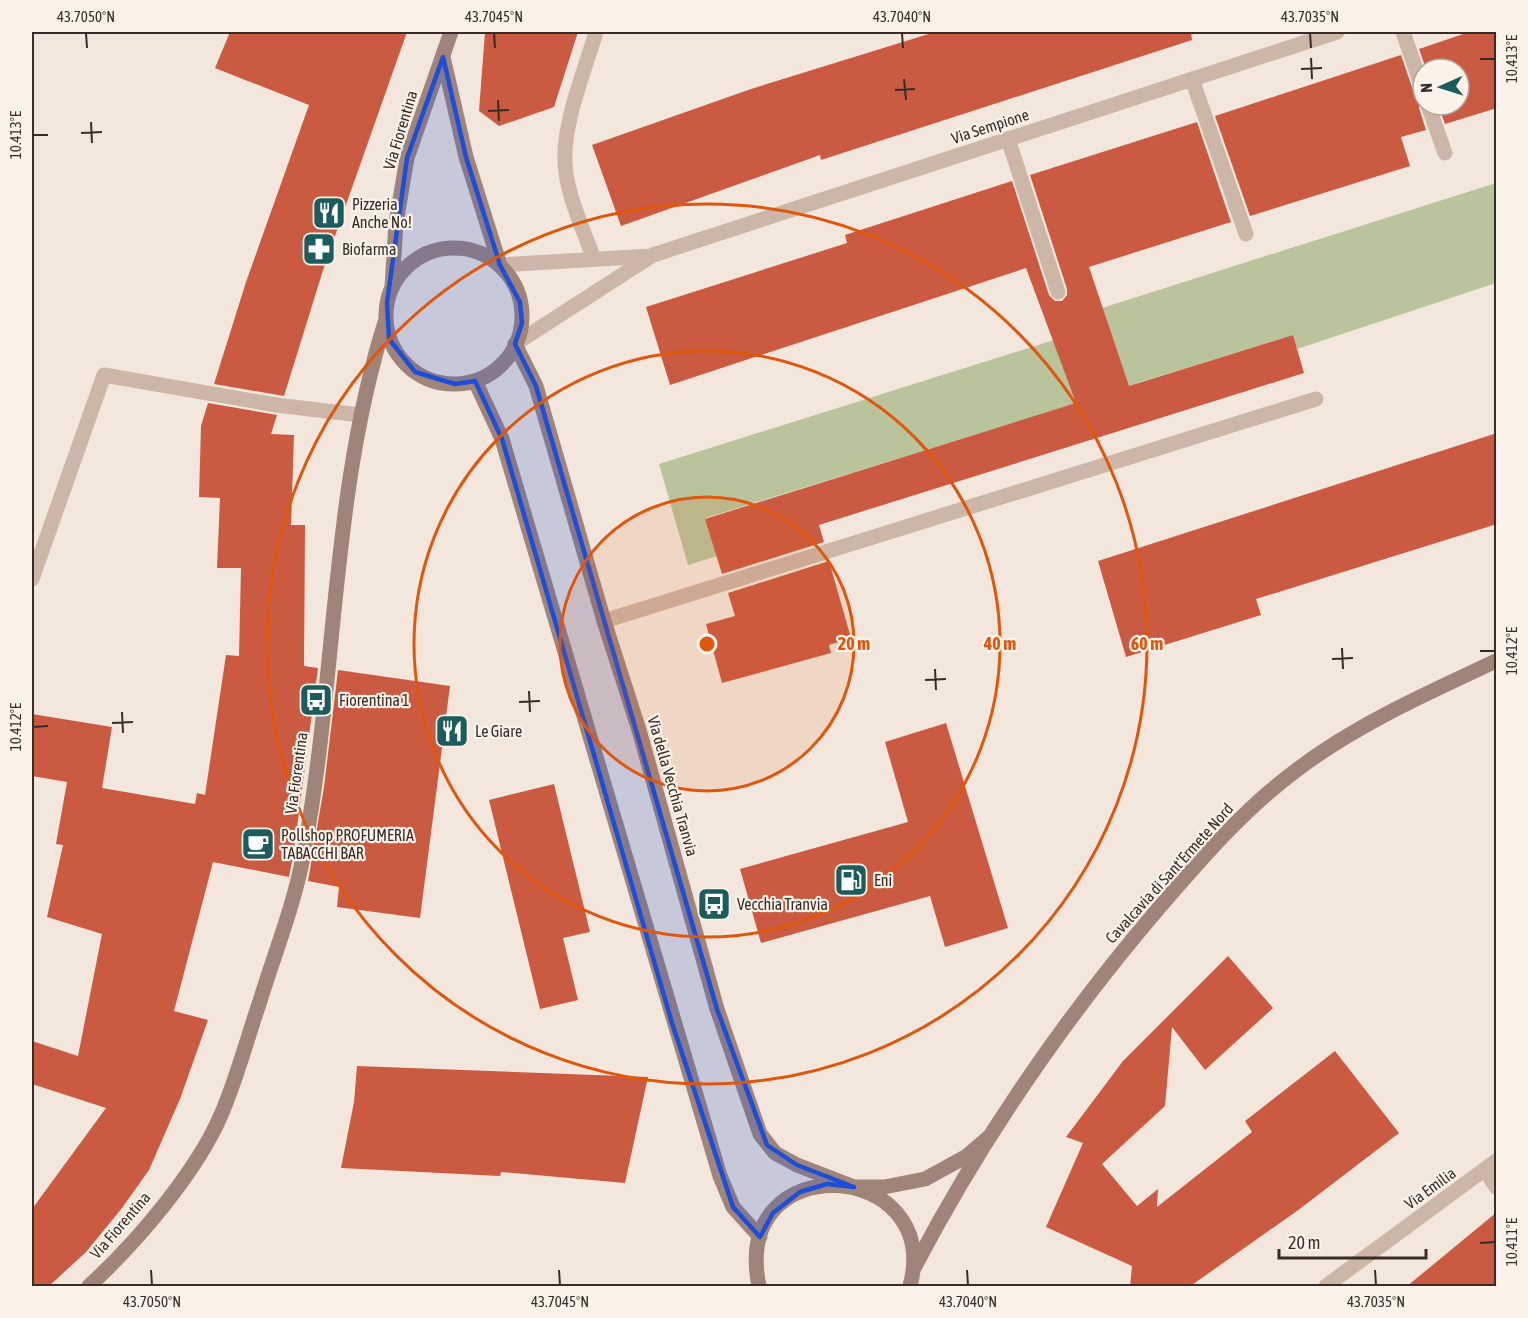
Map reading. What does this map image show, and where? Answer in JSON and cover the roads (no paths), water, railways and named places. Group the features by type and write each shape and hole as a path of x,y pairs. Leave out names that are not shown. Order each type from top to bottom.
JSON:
{"main road":[{"name":"Via Fiorentina","path":"392,287 396,224 407,158 451,32"},
{"path":"443,57 466,157 500,265 513,282 520,302 522,323 515,344 506,360 492,372 475,381 454,384 434,381 415,372 400,358 389,339 386,319 392,287 404,269 420,256 440,248 461,248 481,253 500,265"},
{"name":"Via Fiorentina","path":"89,1287 132,1242 180,1184 202,1152 221,1115 283,932 304,853 360,415 386,319"},
{"name":"Via della Vecchia Tranvia","path":"515,344 536,386 604,621 639,730 717,1009 760,1134 775,1153 797,1165 880,1198 900,1218 911,1243 914,1268"},
{"path":"475,381 506,450 720,1176 734,1207 760,1237 755,1252 759,1287"},
{"name":"Cavalcavia di Sant'Ermete Nord","path":"914,1268 940,1217 1027,1080 1101,978 1194,866 1251,808 1299,768 1360,730 1497,661"},
{"name":"Cavalcavia di Sant'Ermete Nord","path":"760,1237 773,1213 800,1192 827,1184 884,1187 925,1179 967,1156 989,1137"},
{"path":"910,1287 914,1268"}],"street":[{"path":"594,259 567,182 564,160 569,126 596,32"},
{"name":"Via Sempione","path":"500,265 653,255 1337,32"},
{"path":"1403,32 1412,57"},
{"path":"1192,79 1246,234"},
{"path":"1432,117 1445,153"},
{"path":"1008,139 1058,292"},
{"name":"Via Sempione","path":"515,344 653,255"},
{"path":"32,579 104,375 276,405 360,415"},
{"path":"604,621 1316,399"},
{"path":"1491,1165 1497,1187"},
{"name":"Via Emilia","path":"1326,1287 1491,1165"}],"place":[{"name":"Pizzeria Anche No!","path":"329,213"},
{"name":"Biofarma","path":"319,249"},
{"name":"Fiorentina 1","path":"316,700"},
{"name":"Le Giare","path":"452,731"},
{"name":"Pollshop PROFUMERIA TABACCHI BAR","path":"258,844"},
{"name":"Eni","path":"851,880"},
{"name":"Vecchia Tranvia","path":"714,904"}]}
